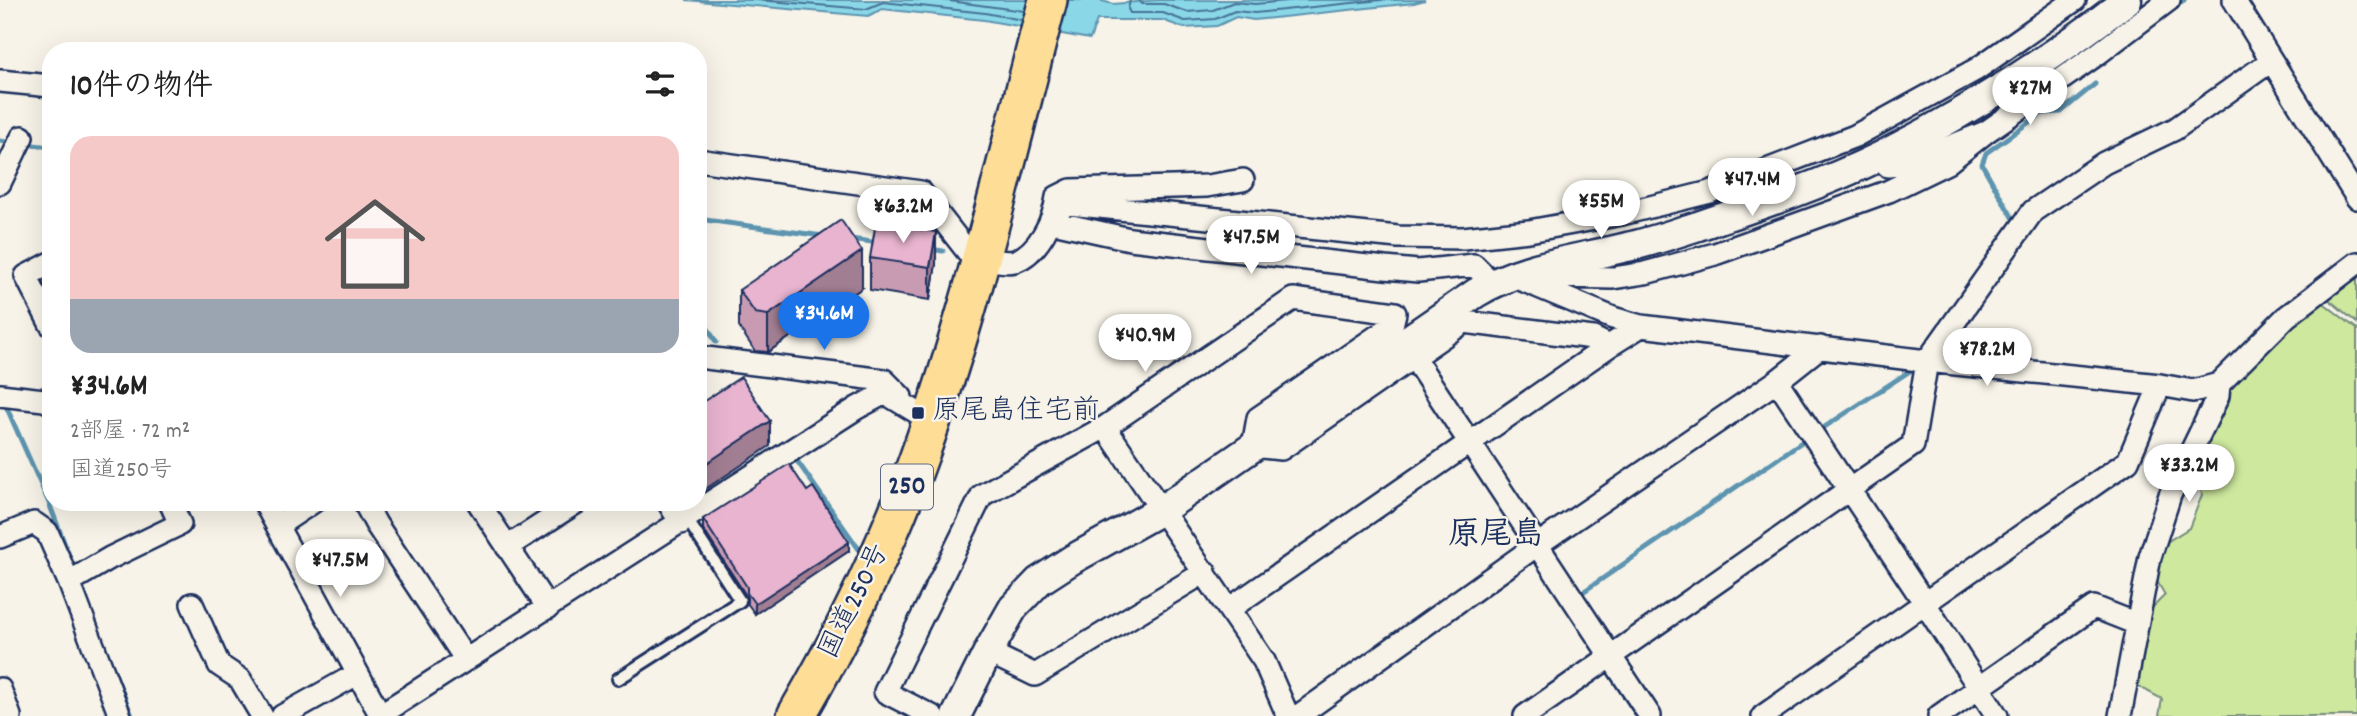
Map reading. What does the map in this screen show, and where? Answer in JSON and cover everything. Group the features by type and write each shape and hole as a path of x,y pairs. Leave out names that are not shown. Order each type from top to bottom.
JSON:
{"highway":[{"name":"国道250号","path":"822,716 879,601 930,474 988,252 1048,0"},
{"name":"国道250号","path":"796,716 843,631 883,548 915,469 988,252 1060,0"}],"street":[{"path":"1055,210 1069,204 1398,237 1463,238 1530,231 1622,214 1710,192 1855,136 1978,69 2075,0"},
{"path":"956,716 1013,608 1039,580 1163,509 1397,345 1501,279 1554,262 1629,247 1699,226 1780,198 1880,156 2019,78 2127,0"},
{"path":"1501,279 1613,278 1645,273 1715,254 1889,191 1947,163 2169,0"},
{"path":"2234,0 2357,198"},
{"path":"1525,716 1913,445 1927,361 2033,211 2104,163 2175,129 2271,61"},
{"path":"0,81 42,85"},
{"path":"1880,156 1888,166 1906,164 1986,132"},
{"path":"0,183 20,141"},
{"path":"707,161 921,192 971,256 988,252 1015,261 1029,252 1044,234 1055,210 1057,198 1071,190 1207,186 1243,180"},
{"path":"1055,210 1062,225 1130,239 1418,271 1474,265 1501,279 1641,326 2193,391 2219,384 2286,317 2357,263"},
{"path":"42,268 26,276 42,307"},
{"path":"932,716 884,692 982,495 1105,427 1293,299 1395,313 1392,326 1258,418 1253,446"},
{"path":"1253,446 1281,449 1464,322 1593,338 1609,346"},
{"path":"1229,609 1641,326"},
{"path":"1298,716 1537,545 1777,381 1820,347"},
{"path":"707,358 884,380 918,413"},
{"path":"1414,358 1650,716"},
{"path":"1777,381 1997,716"},
{"path":"2120,716 2150,557 2170,495 2218,396 2219,384"},
{"path":"1763,716 2128,461 2160,385"},
{"path":"707,506 885,393 918,413"},
{"path":"0,394 42,400"},
{"path":"915,469 911,452 918,413"},
{"path":"1105,427 1264,661 1288,716"},
{"path":"69,582 110,558 180,524 174,511"},
{"path":"269,511 380,716 700,511"},
{"path":"277,526 300,511"},
{"path":"369,511 466,660"},
{"path":"484,511 548,608"},
{"path":"507,547 563,511"},
{"path":"676,511 684,521"},
{"path":"0,537 34,523 47,532 120,716"},
{"path":"988,652 1034,675 1205,572"},
{"path":"192,604 219,665 240,680 262,716"},
{"path":"1939,716 2094,607 2137,624"},
{"path":"282,716 357,674"},
{"path":"0,689 10,716"}],"lane":[{"path":"618,680 740,601 684,521"}],"green space":[{"path":"2357,272 2357,323 2326,297"},
{"path":"2321,301 2357,329 2357,716 2159,716 2162,699 2134,684 2152,608 2165,595 2154,576 2162,545 2189,528 2202,495 2196,462 2233,383 2288,323"}],"water":[{"path":"686,0 1098,0 1113,4 1158,0 1425,0 1254,20 1236,17 1217,26 1184,28 1162,20 1097,20 1090,39 984,20 882,9 868,16"}],"building":[{"path":"841,220 862,251 768,315 755,313 739,290"},
{"path":"876,222 936,232 930,267 870,258"},
{"path":"741,377 770,421 707,463 707,399"},
{"path":"789,464 807,491 813,487 849,542 755,604 703,519"}],"waterway":[{"path":"2173,8 2184,0"},
{"path":"2016,224 1982,164 1986,153 2042,113 2061,112 2095,84"},
{"path":"0,141 14,143"},
{"path":"24,144 42,146"},
{"path":"707,220 823,236"},
{"path":"851,239 879,243"},
{"path":"930,249 943,251"},
{"path":"707,327 716,342"},
{"path":"1820,430 1910,371"},
{"path":"6,406 42,487"},
{"path":"1580,594 1806,439"},
{"path":"795,458 863,555"},
{"path":"52,511 70,558"},
{"path":"102,641 132,716"},
{"path":"1611,676 1637,716"}],"place":[{"name":"原尾島住宅前","path":"918,413"}],"district":[{"name":"原尾島","path":"1496,537"}]}
